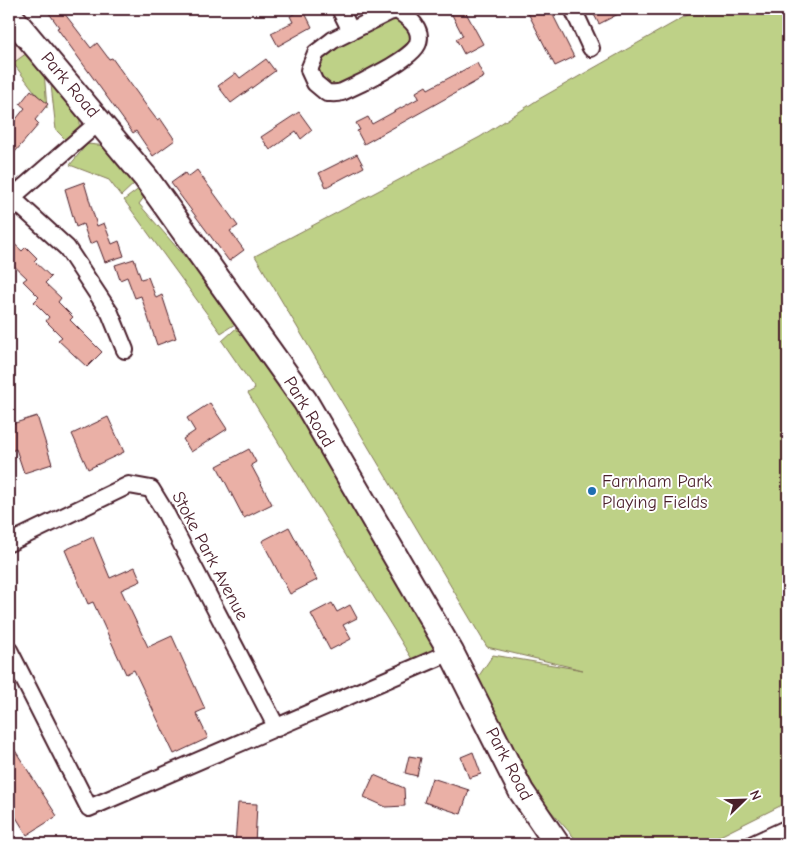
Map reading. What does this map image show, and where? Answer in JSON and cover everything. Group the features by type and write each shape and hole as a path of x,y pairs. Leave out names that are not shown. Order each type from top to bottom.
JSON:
{"main road":[{"name":"Park Road","path":"9,14 146,178 305,401 451,652 521,791 556,844"}],"street":[{"path":"340,9 351,31"},
{"path":"573,9 592,48"},
{"path":"397,10 411,21 419,33 418,44 407,57 340,93 327,93 314,83 309,70 316,53 333,40 351,31 397,10"},
{"path":"100,121 10,198 67,248 110,313 125,350"},
{"name":"Stoke Park Avenue","path":"9,543 129,485 151,489 166,512 277,728"},
{"path":"9,650 89,808 451,652"},
{"path":"753,844 788,828"}],"shaded area":[{"path":"9,32 27,53 9,66"}],"green space":[{"name":"Farnham Park Playing Fields","path":"698,9 788,9 788,802 704,844 580,844 542,801 476,680 493,655 583,670 487,647 255,256 480,137 539,99"},
{"path":"393,20 400,21 412,34 407,50 338,86 328,86 316,71 321,55"},
{"path":"27,53 44,71 47,108 13,63"},
{"path":"50,76 80,114 80,134 69,143 56,130"},
{"path":"87,144 108,146 136,182 121,196 109,180 70,165"},
{"path":"140,188 145,196 139,204 238,318 235,324 221,333 124,200"},
{"path":"242,323 278,377 435,639 431,653 412,659 248,393 255,389 222,341"}],"building":[{"path":"46,9 61,9 91,48 97,43 109,59 112,58 157,120 160,118 175,140 153,156 136,131 133,133 57,28 59,27"},
{"path":"303,9 312,27 278,46 271,33 293,22 290,16"},
{"path":"449,9 464,9 483,44 464,54 456,39 463,36"},
{"path":"526,9 550,9 574,57 555,66"},
{"path":"591,9 628,9 599,24"},
{"path":"266,59 275,71 231,103 218,86 236,73 240,78"},
{"path":"477,63 484,77 364,144 357,131 360,130 356,123 368,117 372,124 419,98 416,92 426,86 428,89"},
{"path":"31,90 48,104 35,120 39,124 9,159 9,128 25,108 20,104"},
{"path":"299,112 312,130 301,139 296,131 270,150 261,137"},
{"path":"357,154 364,167 326,187 319,173"},
{"path":"197,170 238,226 230,231 244,250 229,261 171,183 185,173 188,177"},
{"path":"84,182 97,226 104,223 112,244 119,241 124,256 105,262 97,241 90,244 83,224 76,227 65,189"},
{"path":"9,239 22,251 26,247 37,258 34,261 51,277 45,283 61,298 58,302 73,317 70,320 102,352 87,367 58,340 62,337 46,321 49,317 34,302 39,297 23,281 27,278 9,261"},
{"path":"134,259 141,279 148,277 156,298 162,295 176,338 157,345 141,296 135,298 127,277 120,280 115,265"},
{"path":"210,403 227,429 191,452 183,439 195,431 187,418"},
{"path":"37,416 52,464 24,473 16,449 9,452 9,425"},
{"path":"108,417 124,452 88,469 72,434"},
{"path":"249,449 256,462 251,465 272,504 244,518 217,466"},
{"path":"289,527 317,580 290,594 262,541"},
{"path":"93,537 110,578 135,567 141,581 121,590 148,647 172,636 205,709 196,713 208,738 174,754 134,670 126,674 93,602 88,604 65,550"},
{"path":"332,603 337,612 350,605 357,618 343,625 351,639 330,650 311,614"},
{"path":"9,741 57,816 27,835 9,806"},
{"path":"473,752 481,774 469,778 461,757"},
{"path":"409,756 421,758 417,776 405,773"},
{"path":"374,775 404,788 405,806 386,807 364,797"},
{"path":"432,778 469,790 461,814 424,802"},
{"path":"238,803 257,804 255,844 235,844"}],"place":[{"name":"Farnham Park Playing Fields","path":"592,491"}]}
